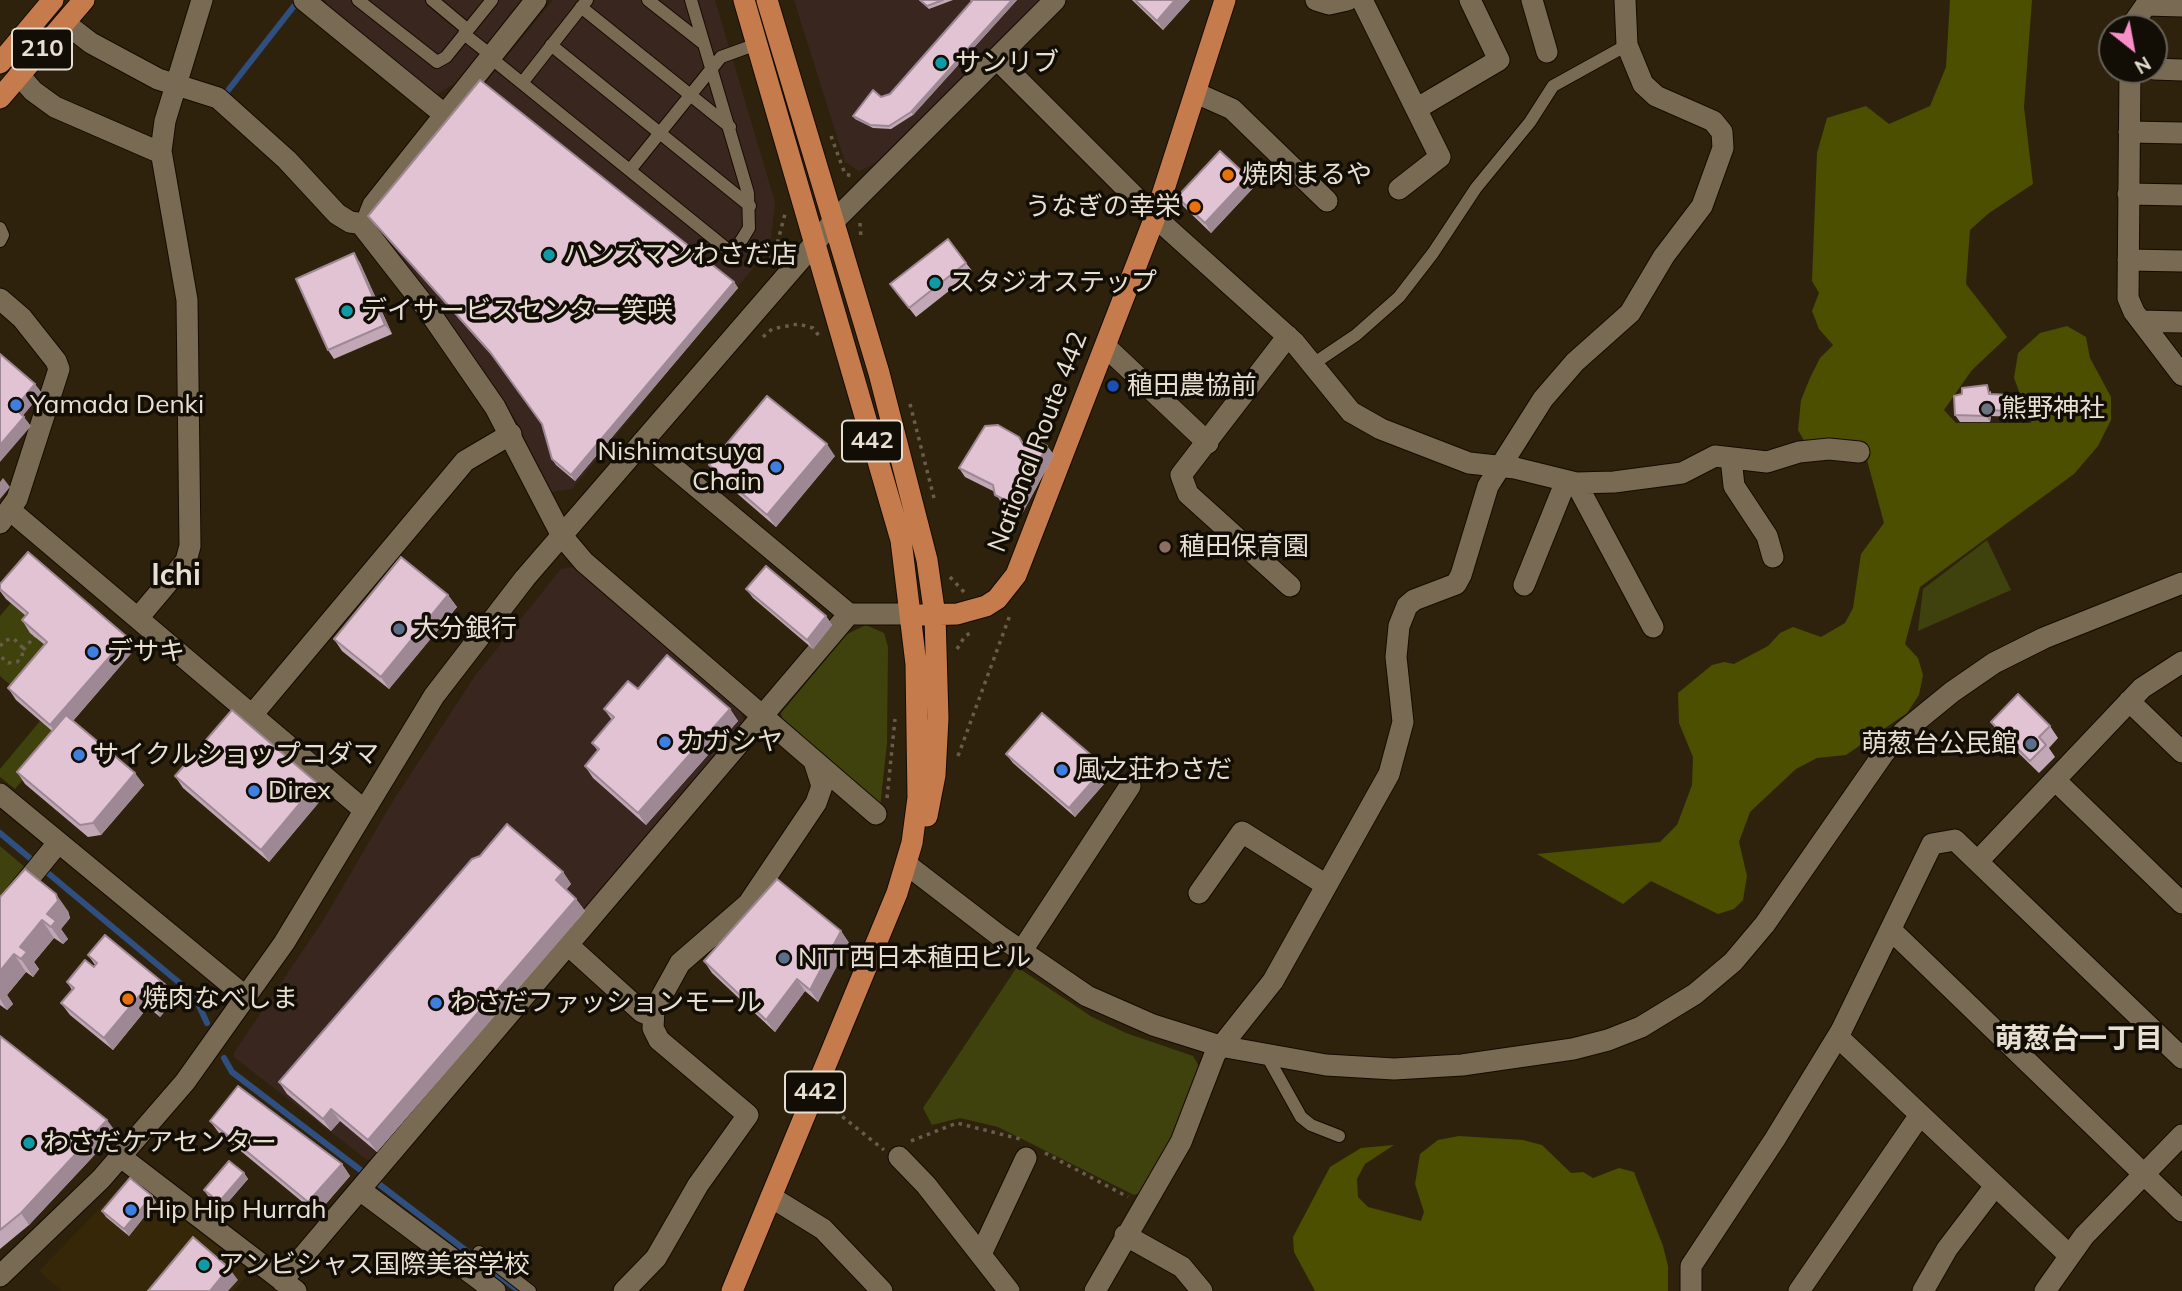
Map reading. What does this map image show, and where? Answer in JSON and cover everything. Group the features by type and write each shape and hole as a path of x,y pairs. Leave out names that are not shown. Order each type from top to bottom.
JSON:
{"highway":[{"name":"210","path":"1,59 53,0"},
{"name":"210","path":"0,98 84,0"},
{"name":"442","path":"732,1291 897,892 912,844 918,798 912,614 901,540 744,0"},
{"name":"442","path":"766,0 904,460 927,559 935,616 938,749 923,834 911,867 897,892"},
{"name":"National Route 442","path":"912,614 935,616 986,606 1010,585 1028,547 1155,217 1226,0"}],"street":[{"path":"138,618 186,561 190,546 187,300 161,153 165,121 202,0"},
{"path":"304,0 445,115"},
{"path":"536,0 373,205 364,224 368,236 437,323 511,435 562,536 584,562 814,761 880,810"},
{"path":"0,1276 121,1157 171,1100 284,943 454,668 562,536 833,222 1055,0"},
{"path":"1316,0 1329,4 1347,0"},
{"path":"1362,0 1440,157 1399,189"},
{"path":"1416,109 1499,60 1470,0"},
{"path":"1532,0 1547,52"},
{"path":"1095,1291 1181,1142 1220,1046 1273,981 1395,758 1403,722 1396,657 1402,615 1414,600 1456,584 1489,486 1549,389 1630,313 1664,256 1700,210 1723,148 1722,132 1713,121 1650,91 1636,72 1627,45 1625,0"},
{"path":"2140,14 2146,5 2182,6"},
{"path":"65,23 91,43 175,86 218,98 287,160 337,214 350,222 364,224"},
{"path":"1,59 33,92 55,107 161,153"},
{"path":"997,59 1155,217 1288,336 1342,403 1365,422 1469,463 1571,482 1614,482 1682,473 1715,456 1767,462 1799,452 1829,449 1859,452"},
{"path":"2130,84 2128,298 2141,321 2182,375"},
{"path":"1196,93 1232,109 1327,201"},
{"path":"2129,132 2182,133"},
{"path":"2129,194 2182,195"},
{"path":"2128,260 2182,261"},
{"path":"0,299 22,318 57,361 59,369 20,492 5,517 138,618 364,810"},
{"path":"2141,321 2182,322"},
{"path":"1288,336 1181,475 1184,487 1290,586"},
{"path":"1106,347 1208,443"},
{"path":"252,715 465,461 511,435"},
{"path":"643,442 849,614 912,614"},
{"path":"1731,458 1734,486 1767,536 1773,557"},
{"path":"1524,585 1571,482"},
{"path":"1571,482 1653,627"},
{"path":"911,867 1021,952 1076,989 1114,1010 1220,1046 1267,1056 1371,1068 1462,1065 1573,1049 1608,1040 1641,1027 1695,994 1744,951 1868,773 1903,732 1965,682 2011,654 2069,627 2182,583"},
{"path":"121,1157 289,1286 360,1190 849,614"},
{"path":"1978,861 2129,701 2153,678 2182,662"},
{"path":"2129,701 2182,752"},
{"path":"624,1291 656,1258 698,1185 748,1115 659,1040 653,1028 652,1016 680,963 748,904 816,803 822,786 814,761"},
{"path":"2055,780 2182,903"},
{"path":"1021,952 1130,786"},
{"path":"0,793 52,850 246,997"},
{"path":"1199,893 1242,832 1326,885"},
{"path":"1691,1291 1691,1266 1838,1037 1892,931 1932,844 1955,840 2182,1058"},
{"path":"0,914 52,850"},
{"path":"1892,931 2182,1211"},
{"path":"568,945 642,1012 652,1016"},
{"path":"1838,1037 2069,1255"},
{"path":"1799,1291 1920,1115"},
{"path":"2045,1291 2069,1255 2182,1135"},
{"path":"981,1254 1029,1149"},
{"path":"896,1152 926,1185 1008,1291"},
{"path":"1923,1291 1947,1250 1995,1186"},
{"path":"360,1190 495,1291"},
{"path":"771,1197 823,1229 882,1291"},
{"path":"1125,1235 1182,1267 1202,1291"}],"lane":[{"path":"358,0 437,62 443,60 492,0"},
{"path":"432,0 491,57 733,254 750,228 750,206 730,127 691,0"},
{"path":"648,0 704,44"},
{"path":"522,83 581,3 730,127"},
{"path":"630,170 727,53 757,44"},
{"path":"551,45 750,206"},
{"path":"1313,364 1356,335 1399,297 1433,253 1476,188 1530,122 1553,86 1627,45"},
{"path":"0,228 3,235 0,241"},
{"path":"1267,1056 1301,1117 1311,1125 1339,1136"},
{"path":"479,1252 530,1291"}],"path":[{"path":"827,124 845,174 856,178"},
{"path":"762,337 772,329 798,324 813,328 823,341"},
{"path":"957,758 1011,613 1001,617"},
{"path":"965,636 981,626"},
{"path":"17,662 35,636"},
{"path":"0,644 14,639 23,650"},
{"path":"0,658 8,663 17,662 26,669"},
{"path":"880,810 887,801 895,718"},
{"path":"813,1095 896,1152 917,1137 957,1123 1029,1149 1144,1205"}],"shaded area":[{"path":"325,0 521,0 456,83 435,95 330,8"},
{"path":"553,0 715,0 775,202 771,237 766,252 572,489 550,492 517,422 456,332 372,222"},
{"path":"794,0 1043,0 983,65 876,163 859,171 845,162"},
{"path":"1950,0 2032,0 2024,107 2033,184 1989,213 1970,230 1966,284 2007,337 1972,370 1944,410 1956,423 2031,423 2014,378 2018,353 2040,333 2067,326 2086,337 2090,358 2111,397 2111,420 2098,446 2074,474 1920,587 1905,644 1918,658 1923,675 1919,695 1907,713 1846,755 1817,758 1796,769 1750,812 1739,842 1747,876 1743,900 1734,909 1718,914 1651,881 1623,904 1537,854 1660,842 1677,825 1692,785 1693,757 1679,723 1678,693 1712,665 1724,662 1734,664 1768,646 1780,633 1793,627 1821,637 1845,623 1853,608 1861,554 1884,523 1863,445 1807,446 1798,430 1801,400 1810,378 1820,358 1833,345 1819,329 1812,311 1819,293 1812,281 1817,153 1827,118 1866,106 1889,124 1930,106 1946,67"},
{"path":"1987,540 2011,590 1918,631 1923,589"},
{"path":"573,567 741,712 744,726 371,1160 366,1159 234,1057 234,1053 324,919 393,801 475,676 561,569"},
{"path":"11,603 37,625 55,654 21,694 0,676 0,616"},
{"path":"866,625 884,633 888,647 887,743 880,808 784,726 781,713 847,634"},
{"path":"40,721 59,737 15,789 0,777 0,769"},
{"path":"0,846 26,868 0,899"},
{"path":"1017,967 1092,1017 1126,1033 1193,1056 1200,1068 1180,1131 1140,1193 1134,1195 998,1127 960,1118 932,1125 923,1108"},
{"path":"1459,1136 1523,1140 1542,1145 1571,1173 1583,1172 1593,1178 1619,1168 1634,1172 1663,1246 1668,1266 1668,1291 1315,1291 1294,1252 1293,1237 1330,1167 1361,1148 1394,1145 1365,1164 1357,1179 1358,1197 1368,1207 1421,1221 1424,1212 1415,1184 1420,1154 1438,1140"},
{"path":"135,1181 250,1272 234,1291 62,1291 39,1271 122,1185"}],"building":[{"path":"920,0 943,0 927,6"},
{"name":"サンリブ","path":"971,0 1012,0 911,112 889,126 870,125 853,116 873,90 881,97 890,94"},
{"path":"1135,0 1175,0 1157,21"},
{"name":"ハンズマンわさだ店","path":"480,80 734,282 571,475 552,459 542,424 490,352 368,216"},
{"path":"1220,151 1248,177 1205,223 1177,197"},
{"name":"スタジオステップ","path":"948,239 966,263 909,308 890,284"},
{"name":"デイサービスセンター笑咲","path":"354,253 385,325 328,350 296,279"},
{"name":"Yamada Denki","path":"0,354 35,384 15,408 24,417 0,445"},
{"name":"熊野神社","path":"1987,385 1989,394 2012,395 2011,411 1986,410 1986,416 1955,415 1954,396 1962,394 1962,388"},
{"name":"Nishimatsuya Chain","path":"767,396 827,444 767,515 709,465"},
{"path":"998,425 1019,437 1024,446 1030,438 1047,446 1015,505 995,495 993,485 959,468 985,426"},
{"name":"デサキ","path":"28,552 127,637 50,725 8,688 47,642 22,620 28,613 0,589 0,584"},
{"name":"大分銀行","path":"401,557 448,595 381,677 334,639"},
{"path":"766,566 826,616 807,640 746,589"},
{"name":"カガシヤ","path":"667,655 730,709 638,813 585,766 599,749 592,743 614,717 604,709 628,681 638,689"},
{"name":"萌葱台公民館","path":"2018,694 2050,726 2039,737 2046,745 2030,761 1991,722"},
{"name":"Direx","path":"232,710 317,783 261,850 175,776"},
{"name":"風之荘わさだ","path":"1042,713 1105,767 1069,808 1006,754"},
{"name":"サイクルショップコダマ","path":"66,715 135,773 93,823 80,825 17,772"},
{"name":"わさだファッションモール","path":"507,824 563,872 556,880 576,899 368,1140 331,1109 323,1119 279,1082 472,859 480,856"},
{"path":"25,869 56,894 58,901 47,914 56,921 51,927 42,920 20,947 27,952 21,959 14,954 0,971 0,897"},
{"name":"NTT西日本稙田ビル","path":"777,879 841,931 810,990 797,979 766,1020 704,961"},
{"name":"焼肉なべしま","path":"105,935 167,986 152,1005 140,995 104,1038 61,1003 74,988 67,982 85,960 94,967 97,963 88,955"},
{"name":"わさだケアセンター","path":"0,1036 107,1120 21,1213 0,1230"},
{"path":"238,1086 342,1164 308,1202 210,1121"},
{"path":"229,1161 244,1173 219,1202 204,1190"},
{"name":"Hip Hip Hurrah","path":"130,1178 152,1196 124,1229 102,1211"},
{"path":"193,1237 229,1268 210,1291 148,1291"}],"waterway":[{"path":"220,92 226,93 294,6"},
{"path":"0,833 194,995 207,1023"},
{"path":"224,1058 232,1072 519,1291"}],"place":[{"name":"サンリブ","path":"941,63"},
{"name":"焼肉まるや","path":"1228,175"},
{"name":"うなぎの幸栄","path":"1195,207"},
{"name":"ハンズマンわさだ店","path":"549,255"},
{"name":"スタジオステップ","path":"935,283"},
{"name":"デイサービスセンター笑咲","path":"347,311"},
{"name":"稙田農協前","path":"1113,386"},
{"name":"Yamada Denki","path":"16,405"},
{"name":"熊野神社","path":"1987,409"},
{"name":"Nishimatsuya Chain","path":"776,467"},
{"name":"稙田保育園","path":"1165,547"},
{"name":"大分銀行","path":"399,629"},
{"name":"デサキ","path":"93,652"},
{"name":"カガシヤ","path":"665,742"},
{"name":"萌葱台公民館","path":"2031,744"},
{"name":"サイクルショップコダマ","path":"79,755"},
{"name":"風之荘わさだ","path":"1062,770"},
{"name":"Direx","path":"254,791"},
{"name":"NTT西日本稙田ビル","path":"784,958"},
{"name":"焼肉なべしま","path":"128,999"},
{"name":"わさだファッションモール","path":"436,1003"},
{"name":"わさだケアセンター","path":"29,1143"},
{"name":"Hip Hip Hurrah","path":"131,1210"},
{"name":"アンビシャス国際美容学校","path":"204,1265"}],"district":[{"name":"Ichi","path":"176,576"},
{"name":"萌葱台一丁目","path":"2079,1040"}]}
